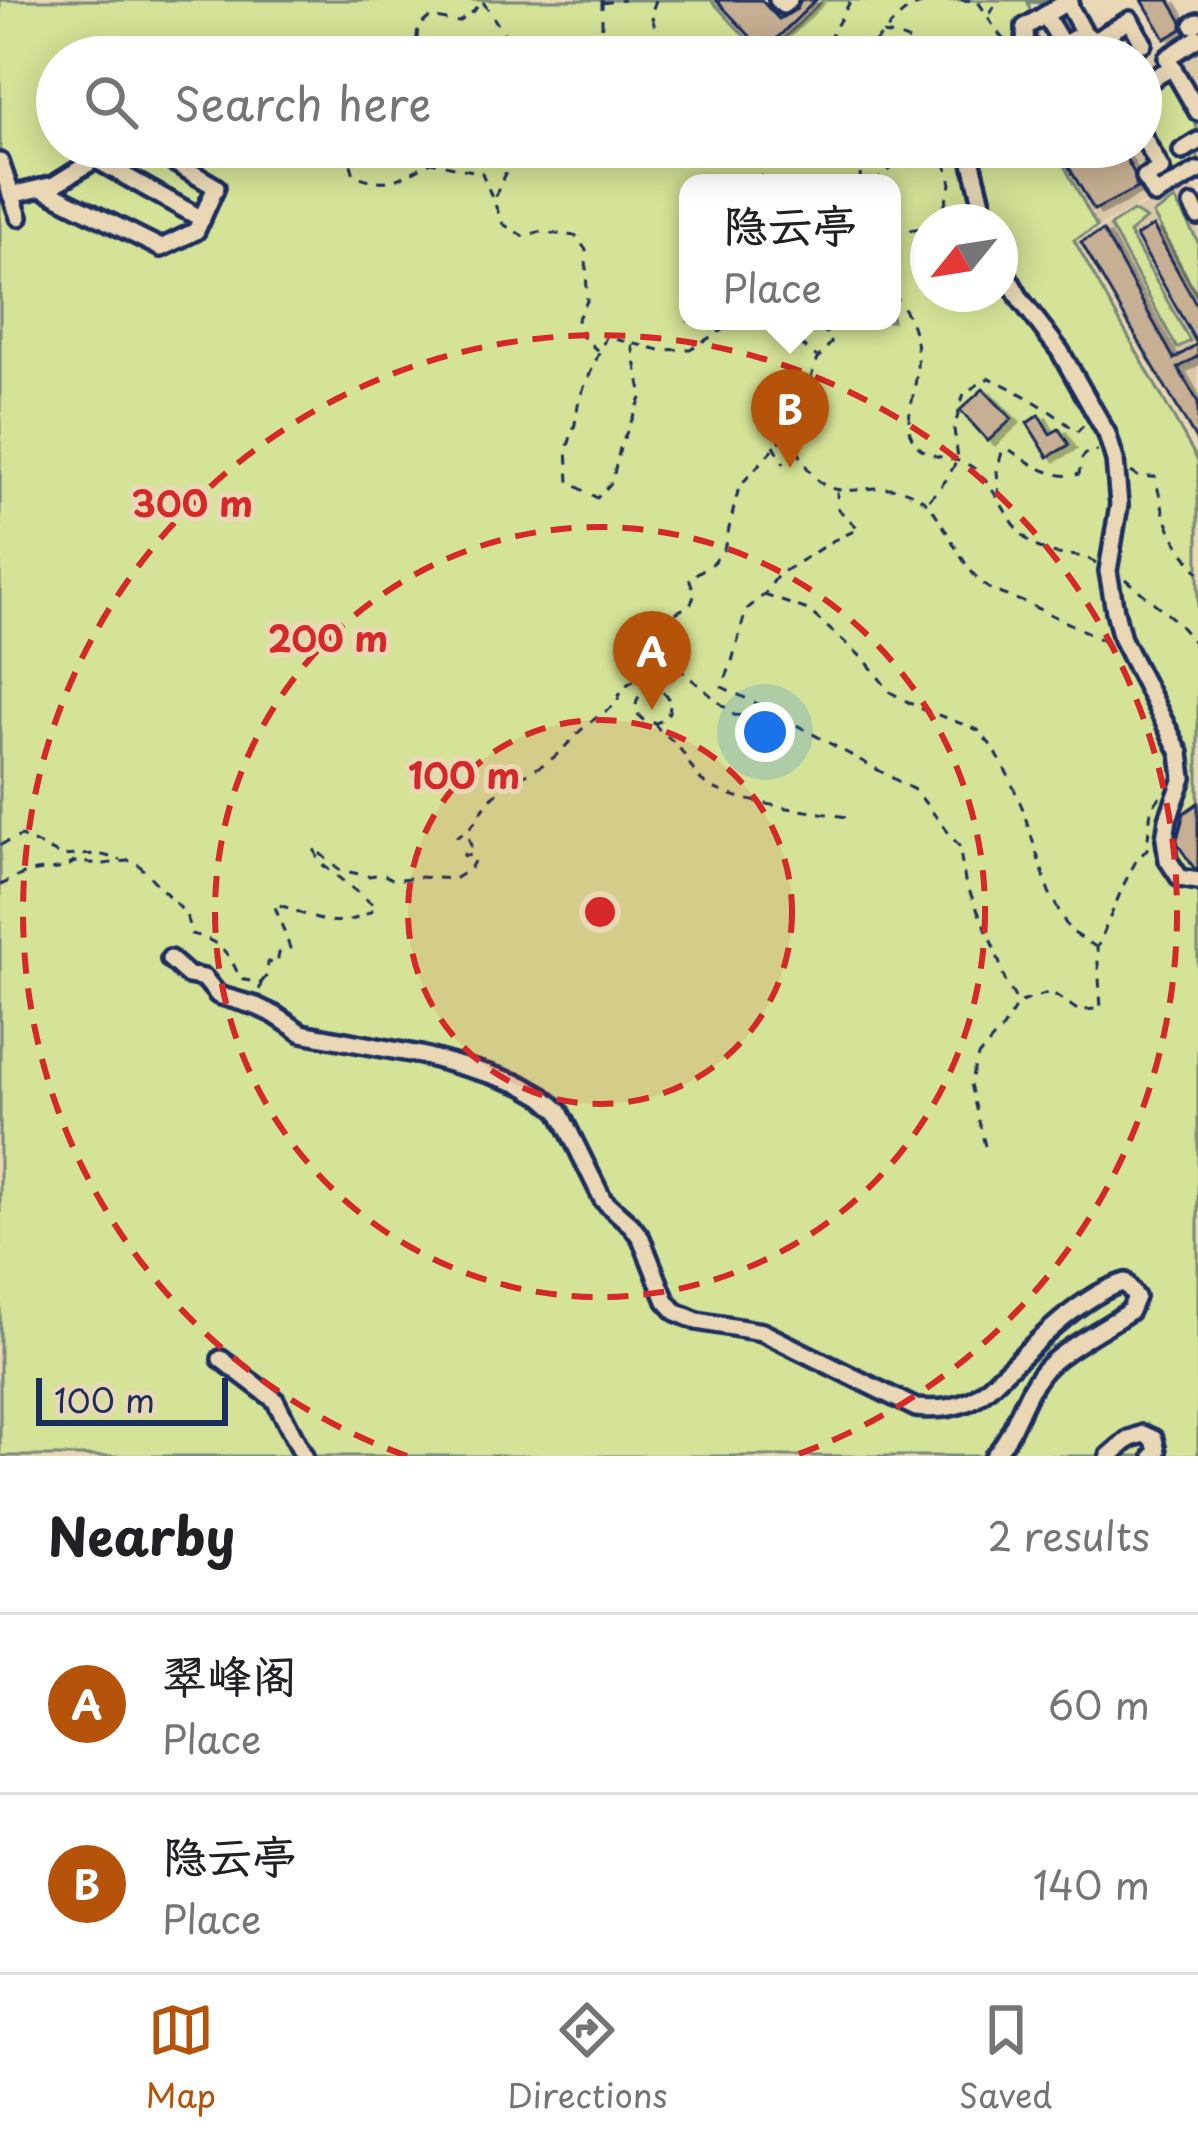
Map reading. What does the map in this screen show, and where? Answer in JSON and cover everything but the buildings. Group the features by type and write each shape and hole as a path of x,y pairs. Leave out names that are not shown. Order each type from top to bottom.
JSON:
{"street":[{"path":"778,0 783,5 788,0"},
{"path":"1025,36 1025,27 1069,1 1088,36"},
{"path":"1045,15 1052,36"},
{"path":"1103,36 1130,20 1139,36"},
{"path":"1196,29 1167,58 1198,112"},
{"path":"1079,36 1084,33"},
{"path":"1162,74 1173,68"},
{"path":"1182,151 1198,142"},
{"path":"0,162 19,217"},
{"path":"11,195 54,184 80,168"},
{"path":"111,168 202,219"},
{"path":"41,188 160,248 196,231 216,188 183,168"},
{"path":"973,168 982,204"},
{"path":"1160,168 1145,176 1155,195 1198,171"},
{"path":"1018,295 1060,350 1107,434 1118,505 1108,571 1122,639 1180,753 1183,778 1168,819 1168,860 1180,878 1198,880"},
{"path":"1183,778 1198,791"},
{"path":"170,959 188,975 204,978 218,995 256,1006 302,1034 421,1055 522,1085 543,1097 559,1111 603,1200 641,1238 666,1301 676,1312 697,1321 762,1332 916,1408 937,1411 973,1400 1090,1300 1125,1282 1136,1297 1130,1311 1049,1365 1007,1442 994,1456"},
{"path":"221,1359 274,1400 304,1456"},
{"path":"1109,1456 1143,1434 1154,1439 1157,1452 1153,1456"}],"path":[{"path":"417,36 418,27 430,17 459,22 482,0 506,36"},
{"path":"603,36 602,2 624,0"},
{"path":"656,0 651,14 658,36"},
{"path":"832,36 851,0"},
{"path":"883,34 905,9 926,1 952,0"},
{"path":"961,0 977,1 999,36"},
{"path":"989,15 998,0"},
{"path":"900,2 905,9"},
{"path":"1015,36 1025,27"},
{"path":"883,34 895,36"},
{"path":"351,168 353,175 378,184 420,168"},
{"path":"459,168 482,173 503,224 524,236 538,232 576,236 586,250 587,301 577,320 584,337 600,353"},
{"path":"495,199 505,168"},
{"path":"944,204 951,184 947,168"},
{"path":"901,305 909,316 920,361 909,414 910,434 920,448 939,459 958,459 976,469 1026,538 1045,551 1082,555 1123,578 1176,621 1198,647"},
{"path":"632,345 642,396 620,448 612,482 597,498 569,482 566,449 579,399 606,337 660,350 690,349 723,330"},
{"path":"783,330 818,358"},
{"path":"826,330 832,343 818,358 790,430 798,454 815,478 837,492 898,488 927,502 961,560 985,586 1130,656"},
{"path":"927,502 958,459 954,429 964,393 988,378 1068,421 1076,433 1095,413"},
{"path":"618,704 618,695 641,672 628,657 648,643 674,611 690,607 695,594 689,578 724,550 740,487 790,430"},
{"path":"774,445 784,464"},
{"path":"1000,500 997,471 1002,452 1010,450 1068,477 1079,473 1089,451 1100,451 1138,476 1154,477 1165,518 1198,572"},
{"path":"837,492 838,509 859,529 778,575 746,610 722,687 916,791 959,846 965,881 1018,1003"},
{"path":"764,595 808,610 865,660 890,692 978,730 1008,775 1049,892 1069,930 1097,947"},
{"path":"648,643 734,715 749,716 764,707"},
{"path":"654,723 668,714 669,703 664,693 648,690 636,704 639,716 654,723 679,747 704,782 733,797 854,818"},
{"path":"256,1006 268,962 278,964 279,953 290,948 274,904 322,920 349,920 376,908 319,862 314,848 339,870 383,874 394,880 454,879 470,869 475,859 464,856 469,839 457,836 471,828 489,800 544,765 581,729 618,704 636,704"},
{"path":"985,1146 970,1084 978,1056 1018,1003 1052,992 1079,1011 1101,1008 1097,947 1124,884 1147,849 1151,809 1166,789 1183,778"},
{"path":"0,845 21,836 62,856 100,854 123,861"},
{"path":"0,885 23,873 66,868 74,862 134,860 186,914 191,934 220,945 231,957 239,980 261,983"}],"shaded area":[{"path":"1198,33 1198,182 1194,177 1097,227 1065,168 1162,168 1162,55"},
{"path":"1190,182 1198,195 1198,448 1078,241"}],"green space":[{"path":"0,0 711,0 744,36 36,36 36,168 1065,168 1097,227 1074,240 1198,461 1198,1456 0,1456"},
{"path":"823,0 1049,0 1028,2 1037,36 786,36"},
{"path":"1171,79 1197,127 1196,135 1176,147 1182,159 1198,150 1198,163 1174,177 1162,155 1162,84"},
{"path":"1175,200 1198,242 1197,295 1153,214"},
{"path":"1133,211 1146,219 1129,233 1190,341 1177,348 1110,226"}],"place":[{"name":"隐云亭","path":"790,468"},
{"name":"翠峰阁","path":"652,710"}]}
